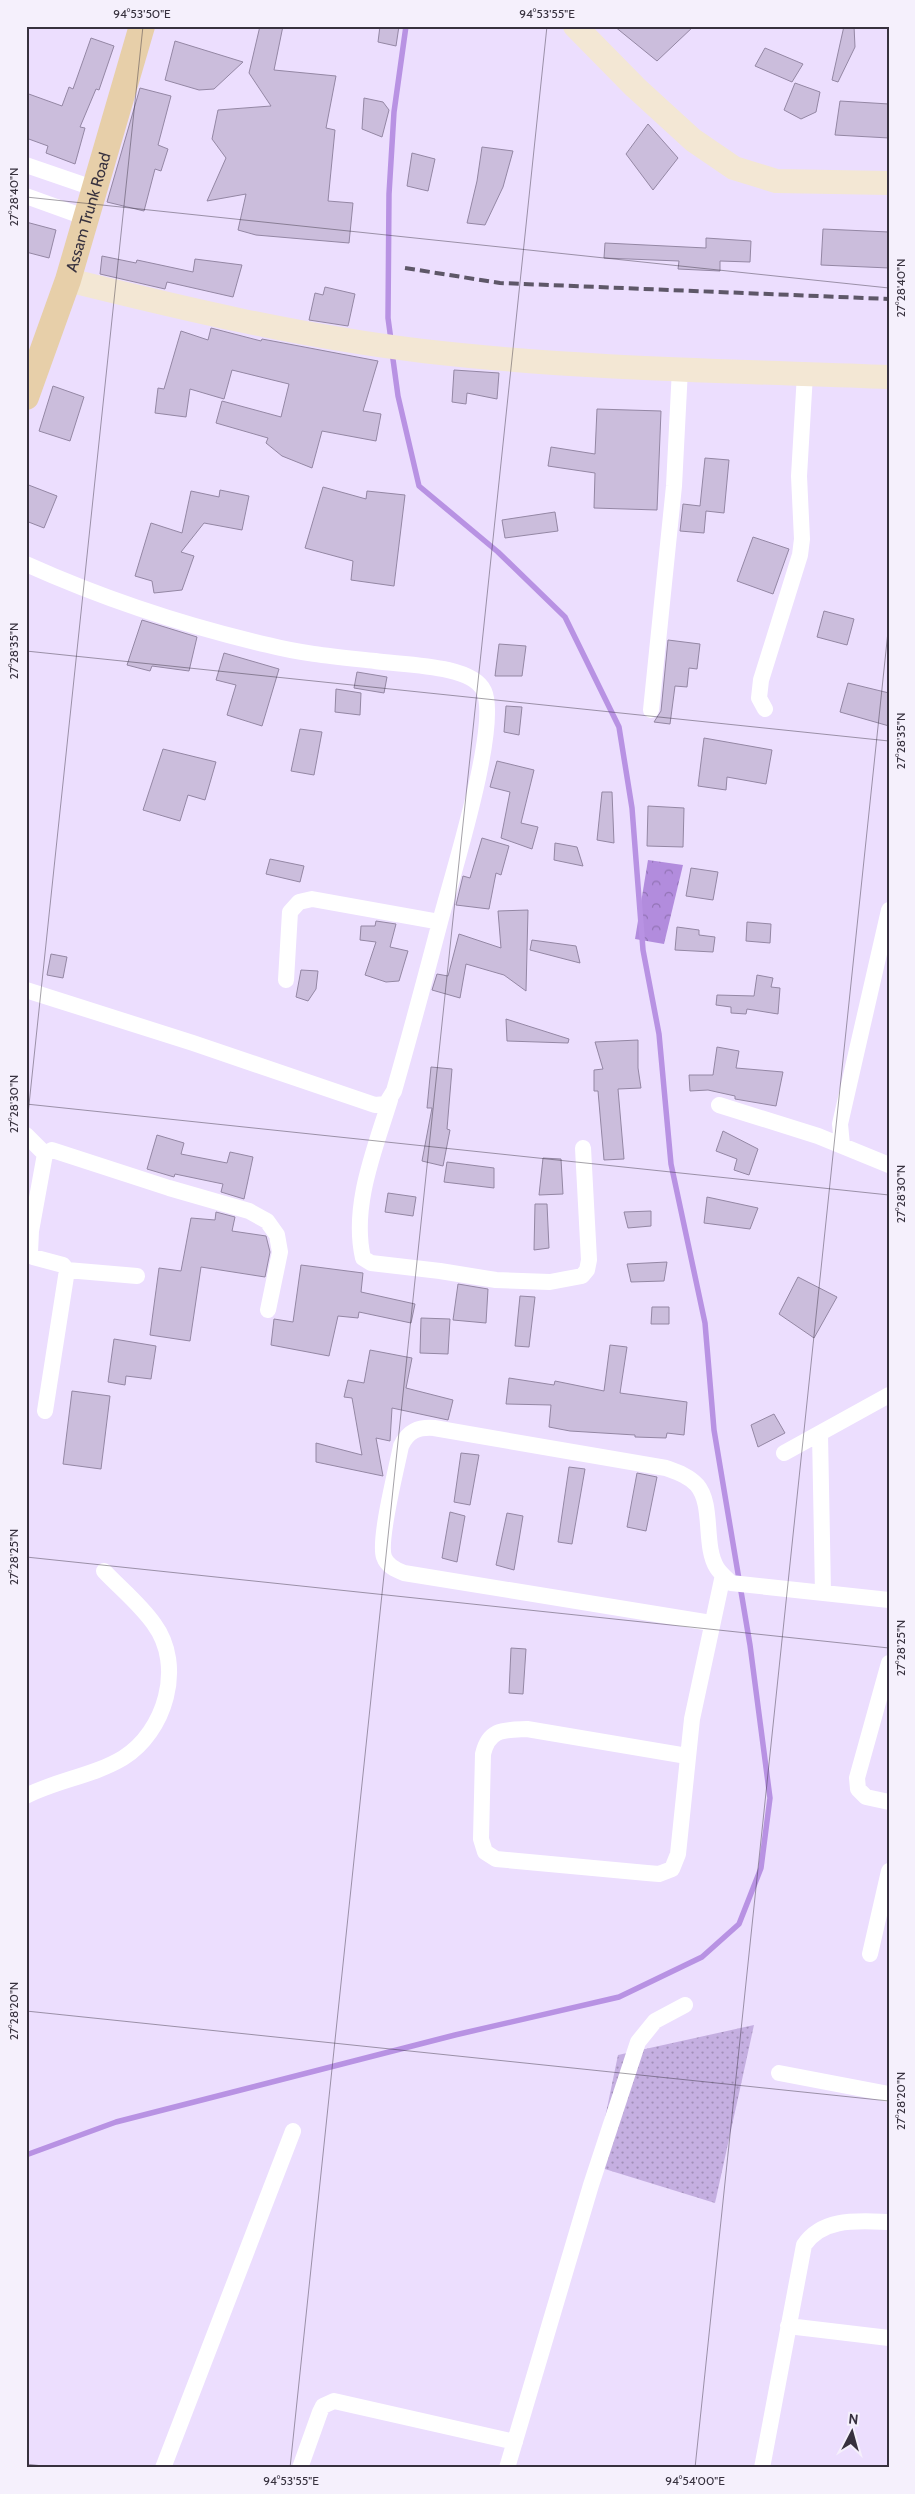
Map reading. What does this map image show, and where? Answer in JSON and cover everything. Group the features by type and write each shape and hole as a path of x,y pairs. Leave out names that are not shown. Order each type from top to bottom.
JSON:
{"main road":[{"name":"Assam Trunk Road","path":"26,397 68,280 142,26"}],"street":[{"path":"575,26 693,140 734,168 776,181 889,183"},
{"path":"26,165 96,189"},
{"path":"26,196 87,218"},
{"path":"68,280 174,306 261,324 391,346 594,365 889,377"},
{"path":"651,710 674,486 680,368"},
{"path":"765,709 759,698 761,680 800,555 802,539 799,476 805,374"},
{"path":"26,564 78,587 125,604 268,645 389,664 444,669 462,674 477,682 484,690 488,715 471,802 394,1091 365,1190 360,1222 360,1246 363,1258 371,1263 519,1282 550,1282 582,1276 587,1270 589,1260 583,1148"},
{"path":"286,980 290,912 299,902 312,899 440,922"},
{"path":"842,1145 840,1124 889,910"},
{"path":"26,990 193,1043 375,1105 386,1104 390,1100"},
{"path":"719,1105 842,1145 889,1165"},
{"path":"26,1135 45,1154"},
{"path":"45,1154 52,1150 169,1188 250,1211 267,1221 277,1235 280,1252 268,1310"},
{"path":"45,1154 31,1232 30,1253 34,1258 63,1264 67,1270 45,1410"},
{"path":"67,1270 137,1276"},
{"path":"784,1453 889,1395"},
{"path":"711,1623 404,1573 392,1568 384,1556 383,1540 401,1446 406,1436 421,1428 434,1428 666,1468 684,1475 697,1485 703,1496 712,1556 717,1568 727,1579 772,1587 889,1600"},
{"path":"820,1434 823,1593"},
{"path":"26,1796 122,1758 147,1738 162,1711 169,1664 163,1640 154,1624 104,1571"},
{"path":"687,1756 527,1729 506,1730 493,1734 486,1742 483,1754 481,1839 485,1852 496,1859 647,1873 665,1872 676,1863 692,1719 711,1623 727,1579"},
{"path":"889,1662 857,1778 858,1789 866,1797 889,1802"},
{"path":"870,1954 889,1871"},
{"path":"507,2468 592,2184 638,2042 655,2021 685,2005"},
{"path":"779,2073 889,2094"},
{"path":"163,2468 293,2131"},
{"path":"762,2468 800,2260 810,2237 822,2227 834,2223 889,2222"},
{"path":"788,2326 889,2338"},
{"path":"300,2468 323,2406 334,2401 515,2442"}],"green space":[{"path":"648,860 683,865 664,944 635,939"}],"shaded area":[{"path":"754,2025 715,2203 595,2166 618,2055"}],"building":[{"path":"260,26 283,26 274,70 336,76 326,128 335,130 328,201 353,203 349,243 256,235 238,230 246,194 207,201 226,158 212,139 218,110 271,106 249,73"},
{"path":"380,26 399,26 396,46 378,42"},
{"path":"614,26 694,26 657,61"},
{"path":"844,26 854,26 855,47 838,82 832,80"},
{"path":"91,38 114,46 99,90 96,89 80,127 85,128 75,164 46,153 48,146 26,138 26,93 62,106 69,87 73,89"},
{"path":"175,41 243,62 214,89 199,90 165,80"},
{"path":"765,48 803,64 792,82 755,66"},
{"path":"795,83 820,92 816,112 801,119 784,110"},
{"path":"140,88 171,96 158,145 168,149 161,171 155,169 144,211 107,202"},
{"path":"364,98 383,102 389,110 382,137 362,129"},
{"path":"840,101 889,104 889,138 835,135"},
{"path":"648,124 678,158 653,190 626,154"},
{"path":"482,147 513,151 503,187 485,225 467,223 477,181"},
{"path":"412,153 435,159 428,191 407,186"},
{"path":"26,222 56,230 49,258 26,252"},
{"path":"823,229 889,232 889,268 821,265"},
{"path":"706,238 751,241 750,262 720,261 720,271 678,269 679,261 604,258 605,243 706,248"},
{"path":"102,256 136,263 137,260 193,272 195,259 242,265 233,297 167,282 165,289 100,274"},
{"path":"325,287 355,294 348,326 309,320 315,293 323,295"},
{"path":"211,328 261,341 262,339 378,361 363,411 381,414 376,441 322,431 312,468 282,456 266,443 268,438 216,423 222,401 281,417 289,384 232,370 224,399 190,389 186,417 155,413 158,388 164,389 181,331 208,340"},
{"path":"454,370 499,373 497,399 467,393 466,404 452,402"},
{"path":"53,386 84,397 70,441 39,431"},
{"path":"597,409 661,411 657,510 594,508 595,473 548,466 551,447 595,454"},
{"path":"705,458 729,460 724,513 706,511 704,533 680,531 683,504 700,506"},
{"path":"26,484 57,496 44,528 26,521"},
{"path":"323,487 366,499 367,491 405,495 394,586 351,580 353,561 305,548"},
{"path":"220,490 249,496 242,530 204,523 181,552 194,556 182,590 154,593 152,581 135,576 151,523 182,533 191,491 219,497"},
{"path":"555,512 558,531 505,538 502,520"},
{"path":"753,537 789,549 773,594 737,581"},
{"path":"824,611 854,619 847,645 817,637"},
{"path":"142,620 197,637 189,671 152,666 150,671 127,665"},
{"path":"668,640 700,644 697,669 689,668 687,687 675,686 670,724 654,722 661,711"},
{"path":"499,644 526,646 522,676 495,676"},
{"path":"224,653 279,669 262,726 227,715 236,685 216,680"},
{"path":"357,672 387,677 384,693 354,688"},
{"path":"848,683 889,693 889,726 840,712"},
{"path":"336,689 361,693 360,715 335,712"},
{"path":"506,706 522,707 519,735 504,732"},
{"path":"300,729 322,732 314,775 291,771"},
{"path":"704,738 772,750 766,784 727,777 726,790 698,786"},
{"path":"163,749 216,762 205,800 188,795 180,821 143,810"},
{"path":"497,761 534,770 521,823 538,827 532,849 501,838 510,792 490,787"},
{"path":"602,792 612,792 614,843 597,840"},
{"path":"648,806 684,808 683,847 647,846"},
{"path":"482,838 509,846 501,875 496,873 489,909 456,905 463,876 470,878"},
{"path":"555,843 577,847 583,866 554,860"},
{"path":"270,859 304,866 300,882 266,874"},
{"path":"691,868 718,872 713,900 686,896"},
{"path":"528,910 526,991 504,975 466,964 460,998 432,990 437,974 448,976 459,934 501,948 498,911"},
{"path":"376,921 396,924 390,947 408,951 399,981 386,982 365,975 376,942 360,940 361,926 375,926"},
{"path":"747,922 771,924 770,943 746,941"},
{"path":"677,927 699,930 699,935 715,937 713,952 675,950"},
{"path":"532,940 576,946 580,963 530,950"},
{"path":"51,954 67,957 63,978 47,975"},
{"path":"301,970 318,971 316,989 308,1001 296,997"},
{"path":"757,975 773,978 771,987 780,988 778,1014 747,1009 746,1014 731,1013 731,1007 716,1005 717,995 754,996"},
{"path":"506,1019 569,1039 568,1043 507,1041"},
{"path":"638,1040 638,1068 641,1088 618,1089 624,1159 604,1160 598,1091 594,1091 594,1070 603,1069 595,1042"},
{"path":"717,1047 739,1051 736,1068 783,1072 776,1106 735,1099 735,1096 708,1090 690,1091 689,1075 713,1075"},
{"path":"431,1067 452,1069 447,1129 450,1130 443,1166 422,1161 432,1108 427,1108"},
{"path":"723,1131 758,1149 749,1175 734,1170 737,1159 716,1151"},
{"path":"157,1135 184,1143 181,1154 227,1163 230,1152 253,1157 244,1199 221,1192 223,1184 175,1174 174,1177 147,1169"},
{"path":"543,1158 561,1159 563,1194 539,1195"},
{"path":"447,1162 494,1168 494,1188 444,1182"},
{"path":"388,1193 416,1197 413,1216 385,1212"},
{"path":"707,1197 758,1208 750,1229 704,1223"},
{"path":"535,1204 547,1204 549,1248 534,1250"},
{"path":"651,1211 651,1226 628,1228 624,1212"},
{"path":"216,1212 235,1217 232,1231 266,1236 270,1252 265,1277 201,1267 190,1341 150,1335 159,1268 181,1271 191,1218 215,1220"},
{"path":"667,1262 664,1281 631,1282 627,1264"},
{"path":"301,1265 363,1273 361,1292 415,1304 411,1323 359,1312 358,1318 338,1316 329,1356 271,1345 274,1319 293,1322"},
{"path":"798,1277 837,1297 814,1338 779,1314"},
{"path":"458,1284 488,1289 486,1323 453,1320"},
{"path":"520,1296 535,1297 529,1347 515,1346"},
{"path":"652,1307 669,1307 669,1324 651,1324"},
{"path":"421,1318 450,1319 448,1354 420,1353"},
{"path":"114,1339 156,1346 151,1379 126,1376 125,1385 108,1382"},
{"path":"610,1345 627,1347 620,1393 687,1402 684,1435 667,1433 666,1438 635,1437 635,1435 570,1431 549,1427 551,1405 506,1404 509,1378 554,1385 555,1381 604,1391"},
{"path":"370,1350 412,1358 406,1388 453,1400 448,1420 392,1408 390,1441 376,1438 383,1476 316,1462 316,1443 362,1455 352,1398 344,1397 348,1380 364,1383"},
{"path":"72,1391 110,1396 101,1469 63,1464"},
{"path":"774,1414 785,1433 758,1447 751,1425"},
{"path":"461,1453 479,1455 470,1505 454,1502"},
{"path":"569,1467 585,1469 572,1544 558,1542"},
{"path":"637,1473 657,1477 646,1531 627,1527"},
{"path":"450,1512 465,1516 457,1562 442,1558"},
{"path":"507,1513 523,1516 514,1570 496,1565"},
{"path":"511,1648 526,1649 523,1694 509,1693"}],"waterway":[{"path":"391,340 388,318 389,194 394,112 406,26"},
{"path":"26,2155 116,2122 455,2035 619,1997 702,1957 739,1924 761,1868 770,1798 750,1645 714,1430 705,1323 671,1164 659,1034 643,950 632,808 619,727 565,617 498,552 419,486 398,396 392,352"}],"railway":[{"path":"405,268 500,283 889,299"}]}
